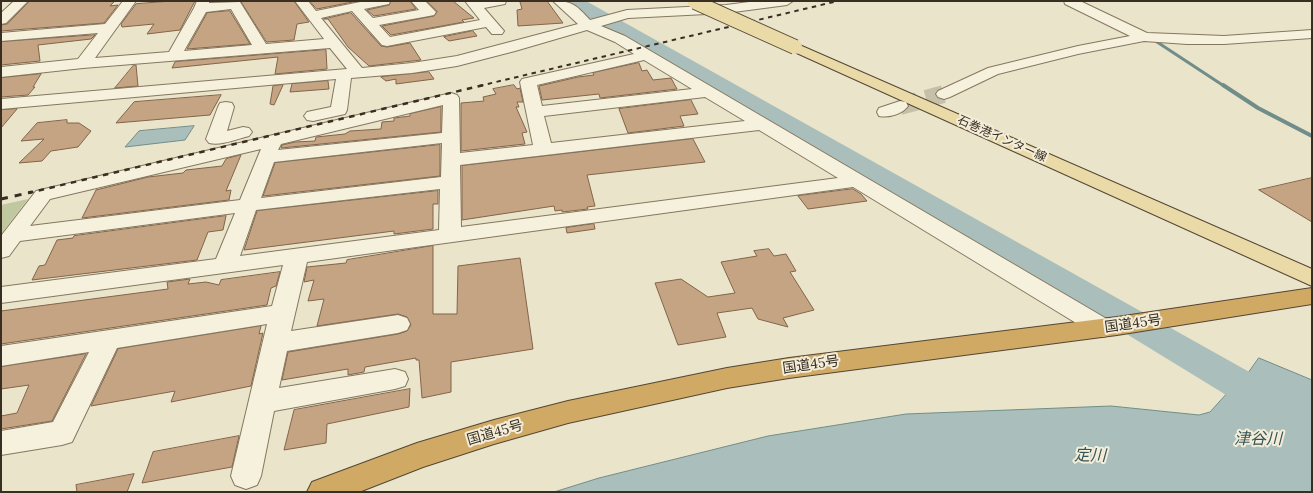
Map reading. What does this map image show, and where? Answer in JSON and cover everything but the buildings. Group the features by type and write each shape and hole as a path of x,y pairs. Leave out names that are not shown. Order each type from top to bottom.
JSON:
{"highway":[{"name":"国道45号","path":"323,492 417,456 494,432 568,412 727,378 789,368 1154,321 1312,296"}],"main road":[{"name":"石巻港インター線","path":"699,1 1312,263"},
{"name":"石巻港インター線","path":"802,46 1312,278"}],"street":[{"path":"1,20 22,1"},
{"path":"83,63 130,1"},
{"path":"226,107 216,139 339,110 351,74 334,43 301,1"},
{"path":"370,23 429,12 417,1"},
{"path":"474,3 500,1"},
{"path":"558,1 591,24 620,39 708,92 765,124 858,182 1110,327"},
{"path":"1,104 134,91 412,68 451,62 510,48 619,16 726,9 787,1"},
{"path":"1070,1 1144,37"},
{"path":"314,16 377,2"},
{"path":"474,3 510,48"},
{"path":"134,91 166,57 202,4 235,5 256,39 260,50"},
{"path":"355,7 387,42 490,22"},
{"path":"1,37 110,28"},
{"path":"944,94 993,71 1078,50 1144,37 1187,40 1224,40 1312,34"},
{"path":"1,72 83,63 334,43"},
{"path":"542,150 528,82 646,55"},
{"path":"535,112 708,92"},
{"path":"1,251 43,195 270,148 451,98 450,235"},
{"path":"451,160 765,124"},
{"path":"270,148 451,137"},
{"path":"225,264 270,148"},
{"path":"14,235 249,205 450,182"},
{"path":"1,295 225,264 297,256 858,182"},
{"path":"246,476 282,313 297,256"},
{"path":"1,356 107,341 282,313"},
{"path":"276,343 398,324"},
{"path":"1,443 62,432 107,341"},
{"path":"262,402 395,379"}],"green space":[{"path":"28,199 1,234 1,205"}],"water":[{"path":"194,126 185,140 125,147 139,131"},
{"name":"津谷川","path":"1259,358 1312,380 1312,492 554,492 599,478 768,436 906,414 1111,406 1199,415 1210,412 1229,391 1224,386 1233,374 1244,378"}],"waterway":[{"path":"573,1 1088,295 1312,427"},
{"path":"1154,40 1224,86"},
{"path":"1223,85 1258,108 1312,136"}],"tunnel":[{"path":"900,106 944,94"}],"railway":[{"path":"479,86 838,1"},
{"path":"28,193 484,85"},
{"path":"1,199 32,192"}],"water label":[{"name":"定川","path":"1090,456"}]}
